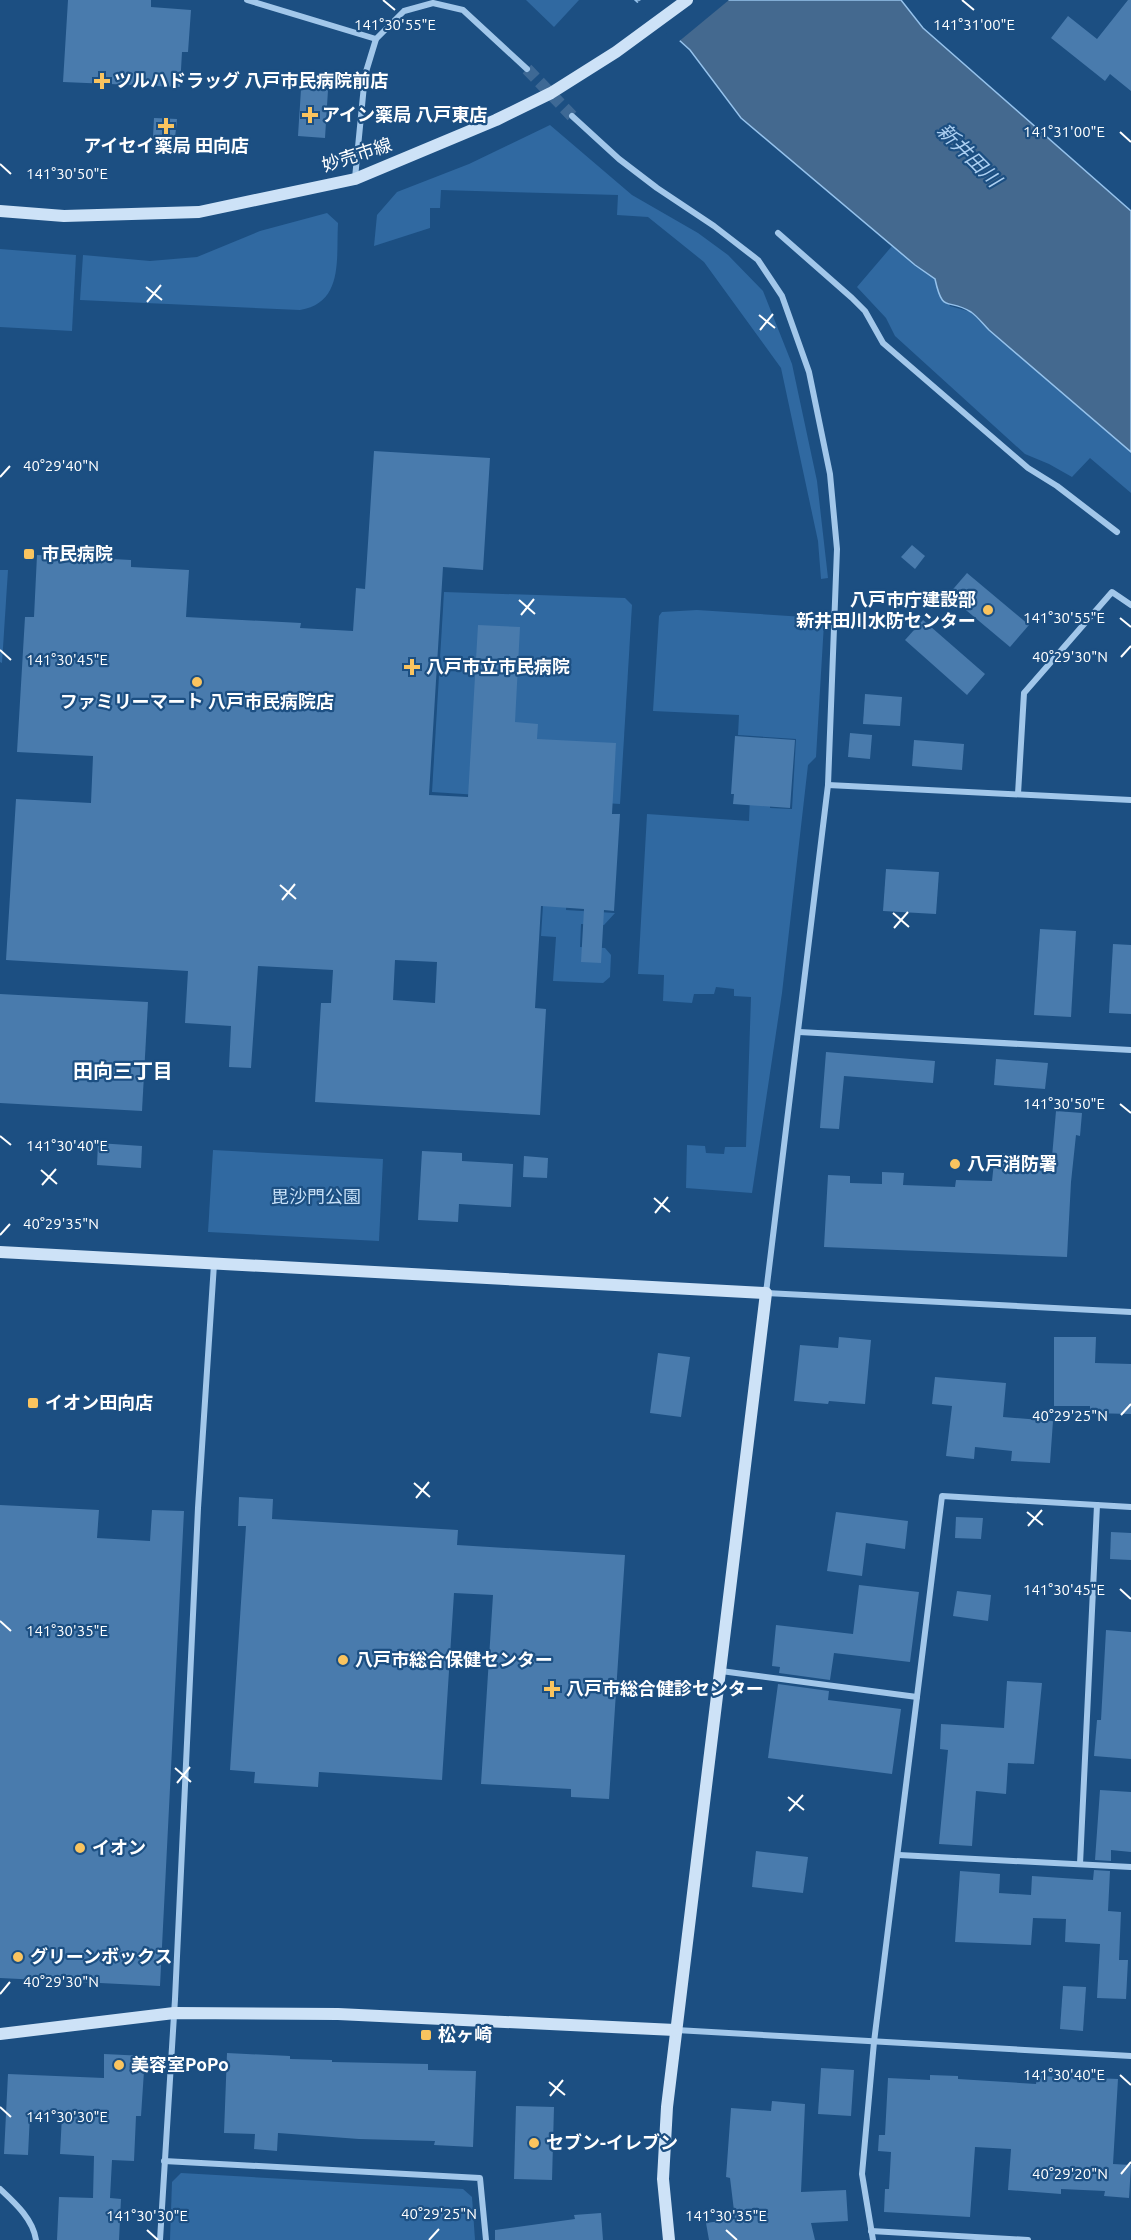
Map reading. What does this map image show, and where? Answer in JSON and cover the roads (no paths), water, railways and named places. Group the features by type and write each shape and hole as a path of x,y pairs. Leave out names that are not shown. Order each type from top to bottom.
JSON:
{"street":[{"path":"247,0 376,39"},
{"name":"妙売市線","path":"0,211 64,216 199,213 355,178 496,120 551,93 616,52 687,0"},
{"path":"355,178 365,75 376,39 404,11 433,3 463,10 527,69"},
{"path":"572,116 619,159 758,260 782,296 809,372 830,474 837,549 828,785 667,2107 663,2179 669,2240"},
{"path":"778,232 865,311 883,343 1028,468 1057,486 1117,532"},
{"path":"1018,794 1024,693 1112,592 1131,605"},
{"path":"828,785 1131,800"},
{"path":"799,1032 1131,1050"},
{"path":"0,1252 1131,1312"},
{"path":"160,2240 174,2013 199,1501 214,1263"},
{"path":"873,2240 861,2174 874,2042 942,1496 1131,1507"},
{"path":"1080,1864 1097,1505"},
{"path":"721,1671 917,1697"},
{"path":"899,1855 1131,1868"},
{"path":"0,2034 174,2013 338,2014 675,2030 1131,2056"},
{"path":"164,2161 480,2178 486,2240"},
{"path":"0,2189 19,2207 35,2232 36,2240"},
{"path":"871,2231 1028,2240"}],"water":[{"name":"新井田川","path":"635,0 901,0 923,28 1131,211 1131,452 973,314 944,301 935,279 915,265 741,118 690,50"}],"tunnel":[{"path":"527,69 572,116"}],"place":[{"name":"ツルハドラッグ 八戸市民病院前店","path":"102,81"},
{"name":"アイン薬局 八戸東店","path":"310,115"},
{"name":"アイセイ薬局 田向店","path":"166,126"},
{"name":"市民病院","path":"29,554"},
{"name":"八戸市庁建設部 新井田川水防センター","path":"988,610"},
{"name":"八戸市立市民病院","path":"412,667"},
{"name":"ファミリーマート 八戸市民病院店","path":"197,682"},
{"name":"八戸消防署","path":"955,1164"},
{"name":"イオン田向店","path":"33,1403"},
{"name":"八戸市総合保健センター","path":"343,1660"},
{"name":"八戸市総合健診センター","path":"552,1689"},
{"name":"イオン","path":"80,1848"},
{"name":"グリーンボックス","path":"18,1957"},
{"name":"松ヶ崎","path":"426,2035"},
{"name":"美容室PoPo","path":"119,2065"},
{"name":"セブン-イレブン","path":"534,2143"}],"district":[{"name":"田向三丁目","path":"123,1071"}],"park label":[{"name":"毘沙門公園","path":"316,1197"}]}
